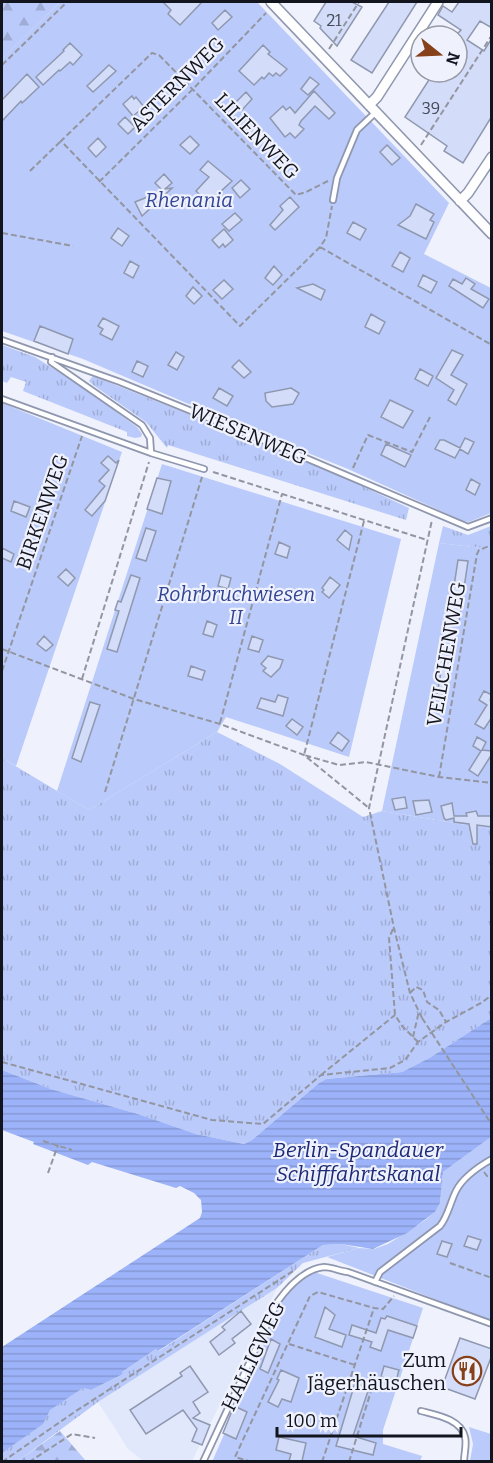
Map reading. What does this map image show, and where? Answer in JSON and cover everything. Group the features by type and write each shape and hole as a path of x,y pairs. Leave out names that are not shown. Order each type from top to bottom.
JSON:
{"street":[{"path":"285,2 274,5 492,234"},
{"path":"372,108 438,2"},
{"path":"460,201 492,157"}],"lane":[{"path":"333,200 338,178 357,130 372,108"},
{"name":"WIESENWEG","path":"2,340 120,382 468,527 492,518"},
{"path":"52,357 51,362 142,425 150,438 151,453"},
{"path":"2,399 151,453 204,469"},
{"path":"375,1282 380,1272 440,1226 461,1183 480,1166 492,1159"},
{"path":"308,1272 325,1267 375,1282 492,1324"},
{"name":"HALLIGWEG","path":"203,1461 278,1301 286,1289 308,1272"},
{"path":"421,1411 446,1418 460,1427 465,1438 464,1461"}],"path":[{"path":"2,65 67,2"},
{"path":"323,55 330,48 359,2"},
{"name":"ASTERNWEG","path":"99,182 274,5"},
{"path":"414,152 422,144 492,35"},
{"path":"30,171 152,53 159,55 193,89"},
{"name":"LILIENWEG","path":"193,89 296,195 323,182 338,178"},
{"path":"61,141 240,326 320,247 326,238 333,200"},
{"path":"2,233 73,246"},
{"path":"320,247 492,345"},
{"path":"349,477 368,435 411,452 430,417"},
{"name":"BIRKENWEG","path":"2,671 84,429"},
{"path":"82,679 151,453"},
{"path":"105,792 204,469 427,540"},
{"path":"220,724 282,494"},
{"path":"434,514 369,808 410,993 423,1018 492,1125"},
{"path":"304,755 364,520"},
{"name":"VEILCHENWEG","path":"439,777 477,554 485,547 492,545"},
{"path":"2,649 134,699 220,724 304,755 339,765 366,762 439,777 492,783"},
{"path":"304,755 369,808"},
{"path":"394,928 389,938 395,1015 402,1026 418,1042"},
{"path":"410,993 416,987 423,990 427,1002 439,1010 446,1022"},
{"path":"321,1075 390,1068 405,1060 418,1042 446,1022 482,1003 492,995"},
{"path":"413,1037 419,1011"},
{"path":"2,1062 212,1120 263,1124 395,1015"},
{"path":"44,1141 72,1150"},
{"path":"48,1173 58,1145"},
{"path":"450,1263 492,1278"},
{"path":"2,1461 297,1269 308,1272"},
{"path":"252,1461 235,1457 310,1296 318,1292 383,1309 393,1298 396,1290"},
{"path":"322,1461 374,1308"},
{"path":"287,1344 355,1365"},
{"path":"349,1461 376,1375"},
{"path":"29,1461 72,1434 95,1438"}],"shaded area":[{"path":"277,1288 192,1461 147,1462 128,1449 98,1402"}],"green space":[{"path":"2,2 60,2 2,59"},
{"name":"Rhenania","path":"60,2 257,2 449,203 424,254 491,288 491,513 469,522 463,521 348,469 83,359 2,331 2,59"},
{"path":"2,345 35,357 81,386 137,427 142,434 141,437 127,436 127,432 23,391 26,382 11,377 7,383 2,381"},
{"path":"93,376 328,470 409,508 406,520 168,445 167,448 146,422 93,385 89,381"},
{"path":"2,403 122,452 16,766 2,758"},
{"name":"Rohrbruchwiesen II","path":"162,464 401,539 349,757 226,717 217,732 89,810 57,791"},
{"path":"443,526 468,535 491,526 491,549 439,543"},
{"path":"439,543 491,549 491,829 382,811"},
{"path":"217,732 280,764 363,817 382,811 491,829 491,1018 431,1057 402,1072 326,1079 252,1140 244,1144 196,1134 138,1114 51,1089 2,1070 2,758 89,810"},
{"path":"491,1137 491,1321 327,1257 359,1248 374,1249 388,1244 424,1221 435,1212 440,1203 443,1172"},
{"path":"341,1244 359,1248 303,1263 277,1288 98,1402 18,1461 2,1462 2,1453 42,1424 49,1410 83,1388 91,1390 123,1374 122,1372 156,1349 159,1351 323,1245"},
{"path":"314,1272 423,1308 383,1430 383,1444 422,1456 420,1461 212,1462 287,1290"},
{"path":"469,1427 491,1434 491,1461 470,1461 473,1444"},
{"path":"60,1431 86,1461 18,1461"}],"water":[{"name":"Berlin-Spandauer Schifffahrtskanal","path":"491,1018 491,1137 443,1172 440,1203 435,1212 407,1233 373,1249 341,1244 323,1245 158,1351 156,1349 122,1372 123,1374 91,1390 83,1388 50,1410 43,1424 2,1453 2,1347 200,1218 202,1212 201,1200 194,1193 180,1186 176,1188 92,1162 88,1165 2,1130 2,1070 51,1089 138,1114 196,1134 244,1144 252,1140 326,1079 402,1072 431,1057"}],"building":[{"path":"163,2 202,2 180,25 168,14 171,10"},
{"path":"326,2 352,2 362,7 337,46 314,21"},
{"path":"389,2 417,2 372,73 351,60"},
{"path":"459,2 492,2 492,28 480,21 469,37 469,24 452,24 438,15 443,6 452,12"},
{"path":"225,10 232,17 218,30 212,23"},
{"path":"492,38 492,116 463,163 444,151 447,146 405,117 426,84 469,84 469,41 484,51"},
{"path":"70,43 82,55 73,65 70,62 43,85 36,77"},
{"path":"263,45 270,52 268,54 287,69 280,76 276,73 273,76 269,73 254,85 239,71"},
{"path":"109,65 116,71 93,92 87,86"},
{"path":"27,74 39,87 22,103 21,101 2,121 2,100"},
{"path":"310,77 319,84 308,95 301,89"},
{"path":"314,91 335,113 329,119 315,106 299,125 304,129 295,138 290,133 285,137 270,118 283,106 286,110 290,107 295,113"},
{"path":"246,92 252,99 242,110 235,103"},
{"path":"132,96 134,99 136,97 144,107 133,116 123,104"},
{"path":"125,117 135,127 128,134 118,124"},
{"path":"190,136 199,145 190,154 180,145"},
{"path":"98,138 106,147 96,157 88,148"},
{"path":"387,145 400,158 392,165 380,152"},
{"path":"208,161 232,181 208,203 196,191 209,177 200,170"},
{"path":"164,174 172,183 165,189 172,188 142,216 135,202 163,191 155,183"},
{"path":"241,180 250,189 240,198 232,188"},
{"path":"290,197 299,207 275,230 270,225 283,210 280,206"},
{"path":"416,204 434,214 430,220 434,222 426,239 398,225 410,216"},
{"path":"235,213 242,220 229,231 222,224"},
{"path":"353,222 366,229 360,240 347,233"},
{"path":"118,228 129,236 122,246 111,238"},
{"path":"224,229 233,240 225,247 223,244 219,248 212,240"},
{"path":"400,252 410,258 403,272 392,266"},
{"path":"130,261 139,266 133,278 124,273"},
{"path":"274,266 282,275 273,285 265,278"},
{"path":"423,275 437,282 431,293 418,286"},
{"path":"466,278 475,284 471,289 489,299 483,308 449,286 453,279 462,284"},
{"path":"224,280 233,289 222,299 213,290"},
{"path":"313,284 325,290 321,300 297,288"},
{"path":"193,287 202,296 194,304 186,296"},
{"path":"371,314 385,322 379,334 365,327"},
{"path":"103,318 119,326 112,340 100,334 103,329 98,326"},
{"path":"40,326 73,339 68,354 34,341"},
{"path":"452,350 463,355 451,375 467,384 456,405 448,400 454,390 436,378"},
{"path":"176,352 184,357 177,370 168,365"},
{"path":"239,360 251,372 244,378 232,367"},
{"path":"137,361 148,366 143,377 132,372"},
{"path":"420,369 433,376 428,386 415,379"},
{"path":"219,388 233,396 227,406 213,398"},
{"path":"291,388 299,393 293,404 272,407 266,401 265,393"},
{"path":"390,400 413,411 403,428 381,417"},
{"path":"465,438 474,442 468,454 460,449 455,458 435,449 440,440 460,448"},
{"path":"386,444 411,455 405,467 381,455"},
{"path":"108,456 116,463 119,460 105,501 92,516 85,510 105,486 99,481 109,470 101,463"},
{"path":"157,478 171,481 162,514 147,509"},
{"path":"471,479 480,484 475,495 466,490"},
{"path":"14,501 30,507 26,517 11,511"},
{"path":"146,528 156,531 146,561 136,558"},
{"path":"345,530 352,536 349,550 337,540"},
{"path":"279,542 290,547 287,558 275,554"},
{"path":"2,548 14,554 11,562 2,558"},
{"path":"458,560 468,561 459,622 449,621 447,616"},
{"path":"66,569 75,578 68,586 58,577"},
{"path":"131,575 140,578 117,652 107,649 119,611 115,610 118,601 121,602"},
{"path":"221,575 231,578 228,589 218,586"},
{"path":"330,577 340,585 329,598 322,592 324,590 322,588"},
{"path":"207,621 217,625 213,637 203,634"},
{"path":"44,636 53,645 46,651 37,644"},
{"path":"252,636 263,640 259,652 248,649"},
{"path":"268,656 283,660 280,668 271,677 263,671 266,668 261,664"},
{"path":"438,660 452,662 446,696 437,695 441,672 437,666"},
{"path":"191,666 205,671 202,680 188,676"},
{"path":"484,691 492,695 490,701 492,699 492,717 484,729 475,724 487,705 479,700"},
{"path":"278,695 288,698 283,716 257,708 261,698 275,702"},
{"path":"90,702 100,705 81,762 72,758"},
{"path":"292,719 303,727 297,735 286,726"},
{"path":"338,732 349,741 342,751 330,743"},
{"path":"477,737 486,742 482,750 492,751 478,776 469,770 481,751 473,746"},
{"path":"405,797 407,808 395,810 392,799"},
{"path":"429,800 432,812 416,815 413,801"},
{"path":"452,803 454,816 467,816 466,813 476,811 478,816 492,816 492,827 477,825 477,844 473,844 469,824 454,822 454,818 446,820 444,818 441,806"},
{"path":"468,1236 481,1240 477,1250 464,1246"},
{"path":"442,1241 452,1244 447,1257 437,1254"},
{"path":"325,1307 335,1315 329,1329 346,1335 342,1347 315,1337"},
{"path":"241,1311 251,1324 232,1339 235,1343 219,1355 210,1342 225,1330 222,1327"},
{"path":"387,1316 417,1326 413,1338 388,1330 381,1351 370,1347 372,1342 349,1335 352,1325 376,1333 381,1318 385,1319"},
{"name":"Zum Jägerhäuschen","path":"460,1338 492,1349 492,1355 475,1399 442,1387"},
{"path":"271,1339 280,1344 268,1373 260,1369"},
{"path":"190,1366 208,1392 193,1402 200,1413 193,1418 210,1425 202,1445 192,1441 197,1429 183,1410 146,1434 130,1410 182,1376 180,1373"},
{"path":"384,1366 399,1370 396,1381 381,1377"},
{"path":"281,1370 299,1378 291,1402 282,1399 278,1407 268,1402 279,1380 277,1379"},
{"path":"355,1383 369,1388 353,1436 376,1443 373,1455 336,1446"},
{"path":"234,1406 247,1412 236,1439 223,1433"},
{"path":"279,1437 306,1443 302,1461 289,1461 291,1454 276,1450"}],"place":[{"name":"Zum Jägerhäuschen","path":"467,1371"}]}
